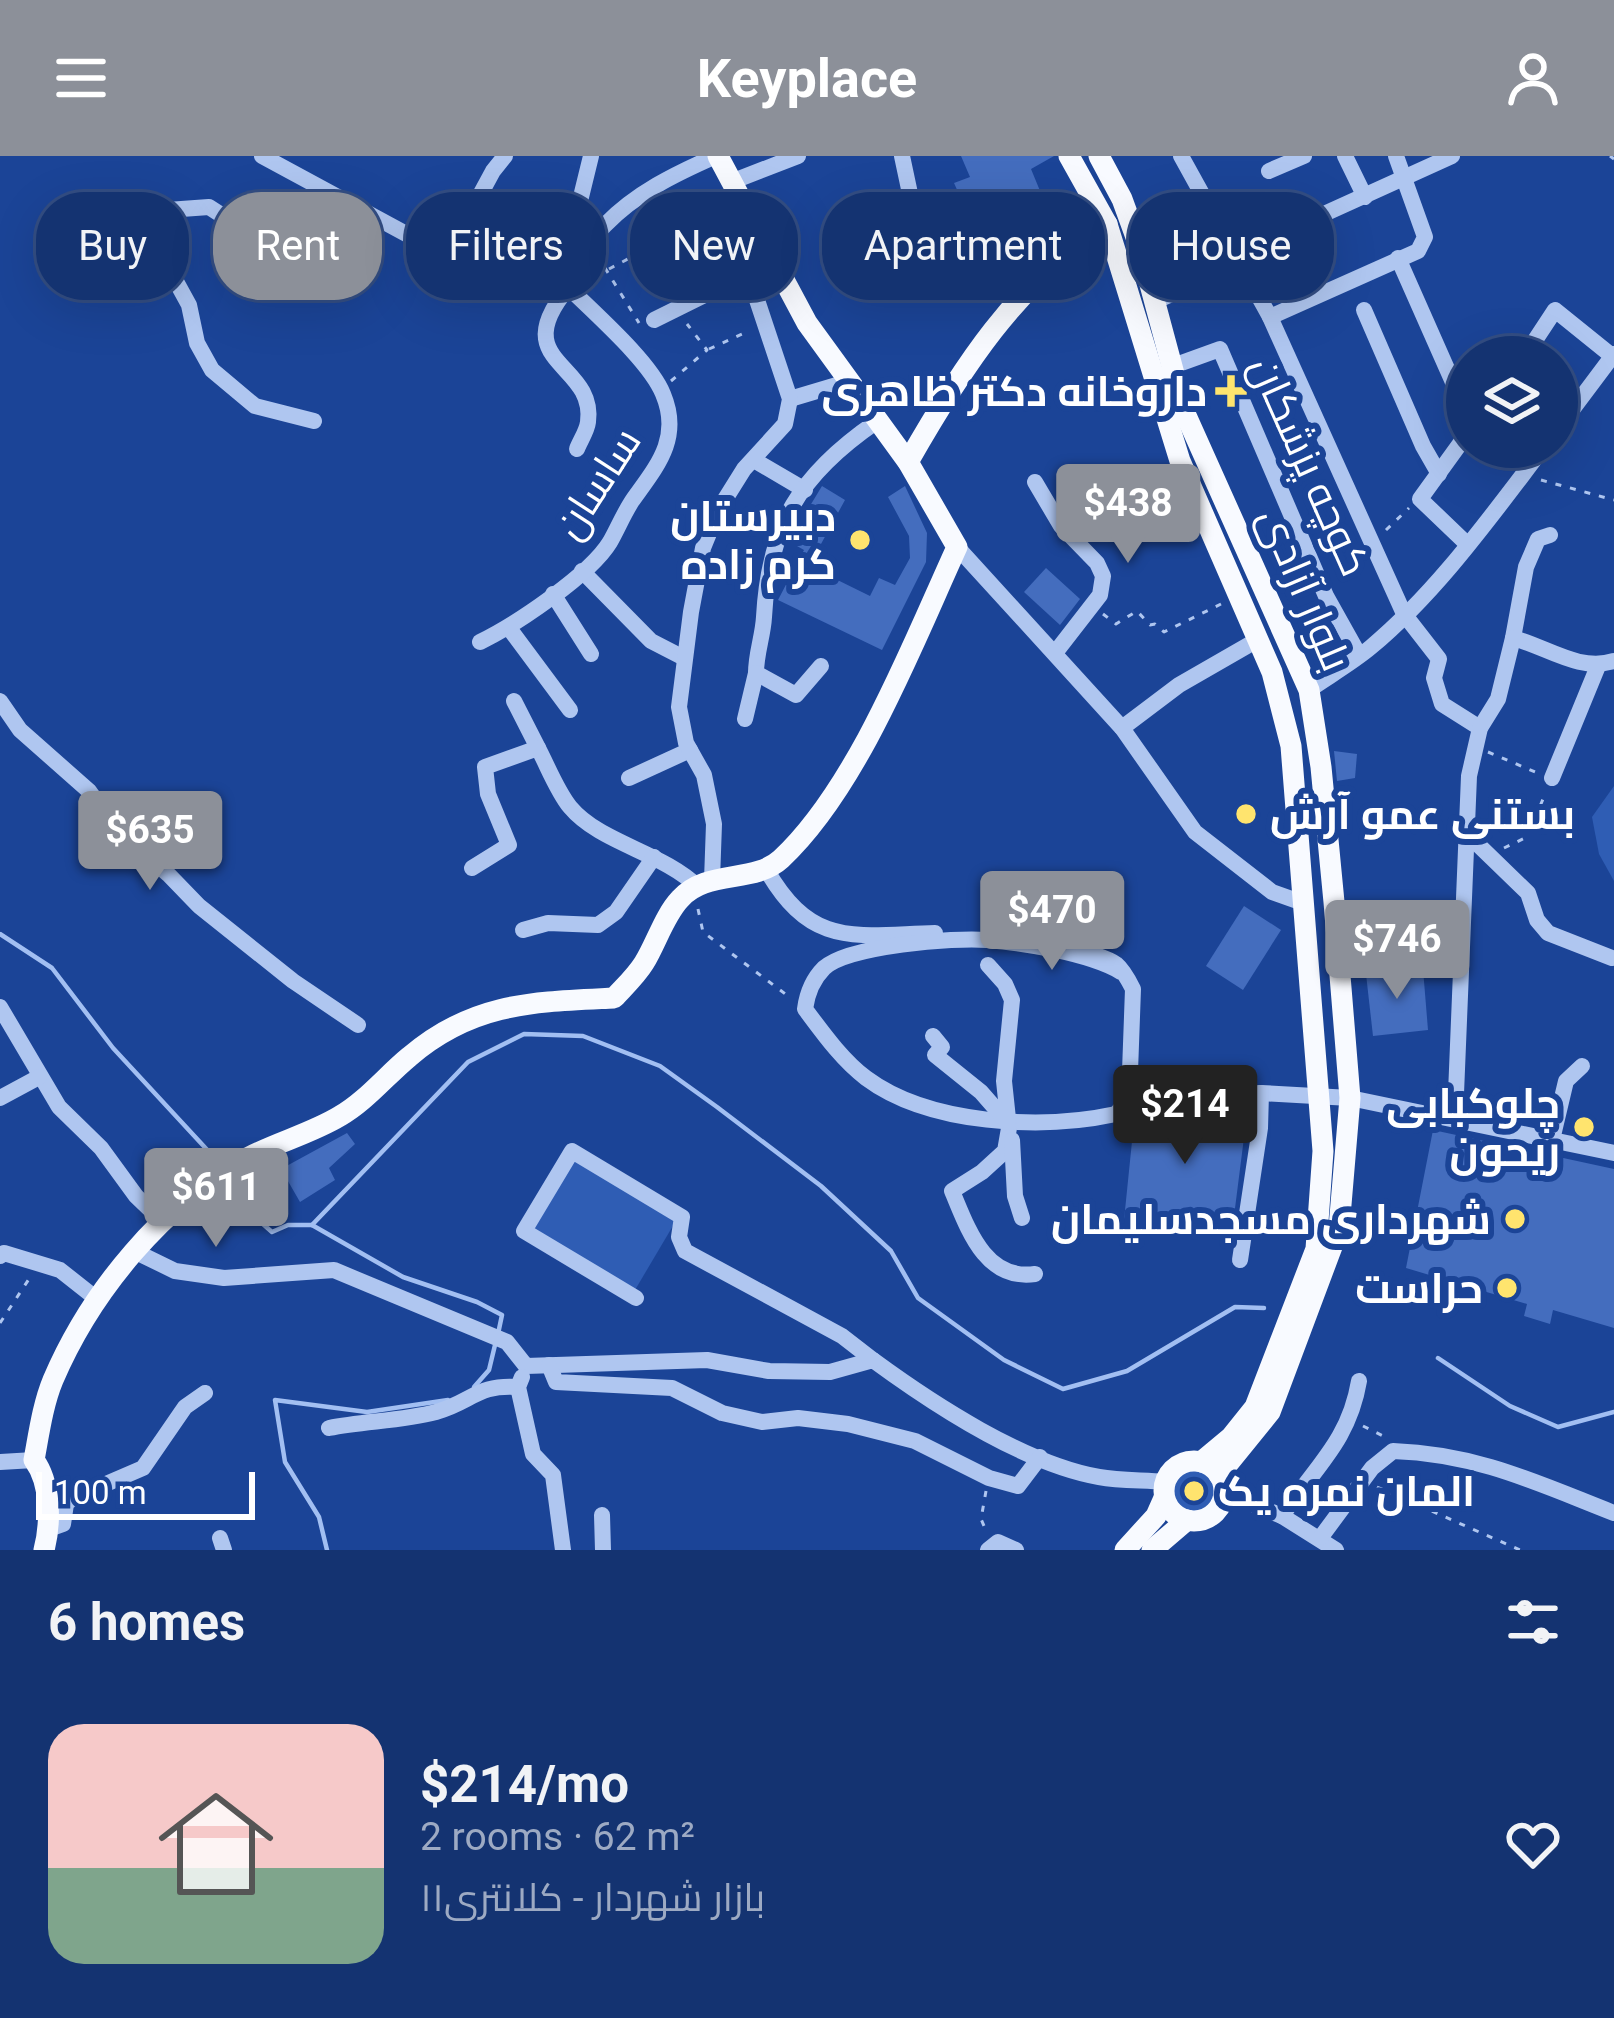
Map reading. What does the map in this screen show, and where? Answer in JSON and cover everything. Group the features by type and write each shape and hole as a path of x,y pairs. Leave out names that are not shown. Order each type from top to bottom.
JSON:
{"main road":[{"path":"717,156 736,191"},
{"name":"بلوار آزادی","path":"1070,156 1107,224 1180,461 1281,697 1291,746 1320,1096 1324,1252"},
{"name":"بلوار آزادی","path":"1099,156 1122,199 1156,301 1184,411 1309,690 1322,767 1350,1098 1339,1228 1324,1252 1262,1410 1214,1476"},
{"path":"908,462 996,321 1035,280 1107,224"},
{"path":"47,1539 43,1472 34,1460 51,1384 98,1300 162,1221 201,1187 249,1157 342,1115 449,1027 520,1003 614,998 641,969 680,897 779,861 830,800 895,684 957,547 908,462 794,300"},
{"path":"1281,697 1309,690"},
{"path":"1125,1550 1156,1516 1165,1490 1183,1463 1214,1476 1212,1515 1187,1520 1152,1550"},
{"path":"1165,1490 1172,1512 1187,1520"}],"street":[{"path":"262,156 329,192"},
{"path":"482,192 505,156"},
{"path":"582,192 591,156"},
{"path":"606,223 663,179 717,156"},
{"path":"736,191 798,156"},
{"path":"902,156 910,192"},
{"path":"1181,156 1201,192"},
{"path":"1269,171 1304,156"},
{"path":"1346,156 1365,196"},
{"path":"1270,317 1418,251 1426,236 1396,156"},
{"path":"1334,210 1452,156"},
{"path":"213,210 140,212 130,224 172,274 189,305 197,343 212,370 255,406 314,422"},
{"path":"1397,258 1446,367"},
{"path":"557,300 544,327 546,345 583,396 589,420 577,449"},
{"name":"ساسان","path":"480,642 509,628 583,571 609,544 619,520 664,458 671,433 661,390 641,362 581,300"},
{"path":"654,320 692,300"},
{"path":"514,700 571,808 594,826 678,868 701,886 714,824 704,775 690,750 679,706 703,548 719,509 785,424 790,399 757,300"},
{"path":"1261,300 1405,614 1439,659 1434,678 1442,704 1478,737"},
{"path":"1364,310 1439,474"},
{"path":"1538,336 1555,310 1613,355 1578,402"},
{"name":"کوچه پزشکان","path":"1173,366 1220,349 1326,596 1359,656"},
{"path":"790,399 848,382"},
{"path":"745,719 756,673 769,556 784,520 843,445 876,422"},
{"path":"754,460 805,490"},
{"path":"1446,464 1420,499 1467,544"},
{"path":"1309,690 1359,656 1405,614 1528,468"},
{"path":"1035,482 1061,526 1097,563 1103,576 1100,595 1055,652"},
{"path":"1455,1118 1464,831 1478,737 1498,699 1526,567 1538,539 1550,535"},
{"path":"957,547 1122,728 1195,832 1272,892 1304,903"},
{"path":"583,571 651,641 684,658"},
{"path":"553,594 591,654"},
{"path":"509,628 570,710"},
{"path":"1513,638 1582,665 1606,663 1552,778"},
{"path":"1122,728 1179,685 1259,639"},
{"path":"756,673 796,695 821,666"},
{"path":"0,701 20,730 89,791 119,832 170,874 199,906 293,981 358,1025"},
{"path":"472,868 509,845 488,794 485,767 538,748"},
{"path":"629,778 690,750"},
{"path":"1464,831 1528,893 1537,920 1548,932 1612,958"},
{"path":"523,930 548,923 598,925 616,912 654,857"},
{"path":"766,868 796,909 824,931 882,936 976,933"},
{"path":"999,935 1119,968"},
{"path":"960,940 1036,948 1119,968 1132,988 1129,1099 1117,1114 1102,1117 1009,1125 970,1120 868,1079 805,1009 808,992 826,966 868,952 960,940"},
{"path":"988,965 1012,1000 1004,1082 1016,1163 1015,1196 1022,1218"},
{"path":"0,1006 58,1107 162,1221"},
{"path":"933,1036 942,1047 935,1055 981,1091 1009,1125 1005,1151 952,1191 985,1257 1019,1276 1035,1274"},
{"path":"1552,1140 1566,1082 1582,1066"},
{"path":"0,1098 39,1077"},
{"path":"1240,1260 1261,1093"},
{"path":"1129,1099 1261,1093 1350,1098 1614,1153"},
{"path":"636,1298 524,1231 572,1151 682,1217 679,1237 686,1251 842,1336 904,1383 1040,1457 1097,1477 1165,1490"},
{"path":"136,1252 176,1271 224,1278 334,1270 507,1342 526,1366"},
{"path":"0,1256 4,1253 60,1270 98,1300"},
{"path":"526,1366 706,1360 769,1371 830,1372 873,1360"},
{"path":"549,1365 556,1382 672,1388 722,1412 762,1422 798,1418 831,1422 915,1442 989,1478 1018,1486 1040,1457"},
{"path":"526,1366 518,1387 533,1454 553,1475 563,1550"},
{"path":"1282,1516 1351,1420 1359,1382"},
{"path":"329,1428 429,1414 456,1406 491,1385 518,1387"},
{"path":"47,1539 63,1524 71,1499 143,1468 185,1407 205,1393"},
{"path":"1321,1537 1372,1468 1393,1451 1433,1452 1483,1462 1614,1513"},
{"path":"0,1462 34,1460"},
{"path":"1214,1476 1336,1550"},
{"path":"602,1515 603,1550"},
{"path":"1301,1550 1303,1527"},
{"path":"993,1546 1016,1550"}],"path":[{"path":"609,269 736,191"},
{"path":"606,264 631,315 646,325 654,320"},
{"path":"675,308 707,350"},
{"path":"661,390 707,350 765,325"},
{"path":"1526,471 1549,485 1614,500"},
{"path":"1370,538 1390,527 1420,499"},
{"path":"1093,606 1117,624 1137,611 1164,632 1239,596"},
{"path":"1478,737 1552,778 1527,837 1492,854"},
{"path":"701,886 703,932 805,1009"},
{"path":"0,1323 38,1264"},
{"path":"1351,1420 1387,1438 1393,1451"},
{"path":"989,1478 981,1519 993,1546"},
{"path":"1364,1482 1520,1550"}],"shaded area":[{"path":"1614,786 1614,881 1599,854 1592,817"},
{"path":"575,1158 677,1219 635,1290 532,1229"},
{"path":"1193,1467 1210,1474 1217,1491 1210,1508 1193,1515 1176,1508 1169,1491 1176,1474"}],"building":[{"path":"961,156 1054,156 1031,169 1040,192 958,192 954,183 970,177"},
{"path":"822,486 845,500 809,566 870,596 879,578 895,585 910,558 909,536 888,497 905,486 927,533 926,562 882,650 778,600 804,550 790,542 793,534"},
{"path":"1046,568 1080,599 1060,625 1024,592"},
{"path":"1334,751 1357,754 1355,778 1337,781"},
{"path":"1244,906 1281,930 1243,990 1206,966"},
{"path":"1423,969 1428,1030 1373,1036 1366,974"},
{"path":"1248,1106 1233,1224 1210,1227 1124,1220 1135,1112 1238,1115 1239,1107"},
{"name":"شهرداری مسجدسلیمان","path":"1433,1130 1614,1169 1614,1328 1553,1310 1550,1324 1524,1316 1527,1304 1406,1268"},
{"path":"347,1133 355,1144 329,1168 335,1180 300,1202 281,1169"}],"waterway":[{"path":"0,934 52,968 113,1048 223,1167"},
{"path":"312,1225 468,1062 524,1034 583,1036 660,1066 717,1107 821,1186 891,1251 918,1298 1004,1360 1063,1389 1127,1371 1235,1307 1264,1308"},
{"path":"229,1177 248,1211 272,1232 288,1225 312,1225 403,1277 502,1315 498,1334"},
{"path":"474,1387 489,1370 495,1345"},
{"path":"1438,1358 1510,1406 1558,1427 1614,1412"},
{"path":"327,1550 319,1517 285,1462 275,1400 367,1412 448,1400"}],"place":[{"name":"داروخانه دکتر ظاهری","path":"1231,391"},
{"name":"دبیرستان کرم زاده","path":"860,540"},
{"name":"بستنی عمو آرش","path":"1246,814"},
{"name":"چلوکبابی ریحون","path":"1584,1127"},
{"name":"شهرداری مسجدسلیمان","path":"1515,1219"},
{"name":"حراست","path":"1507,1288"},
{"name":"المان نمره یک","path":"1194,1491"}]}
